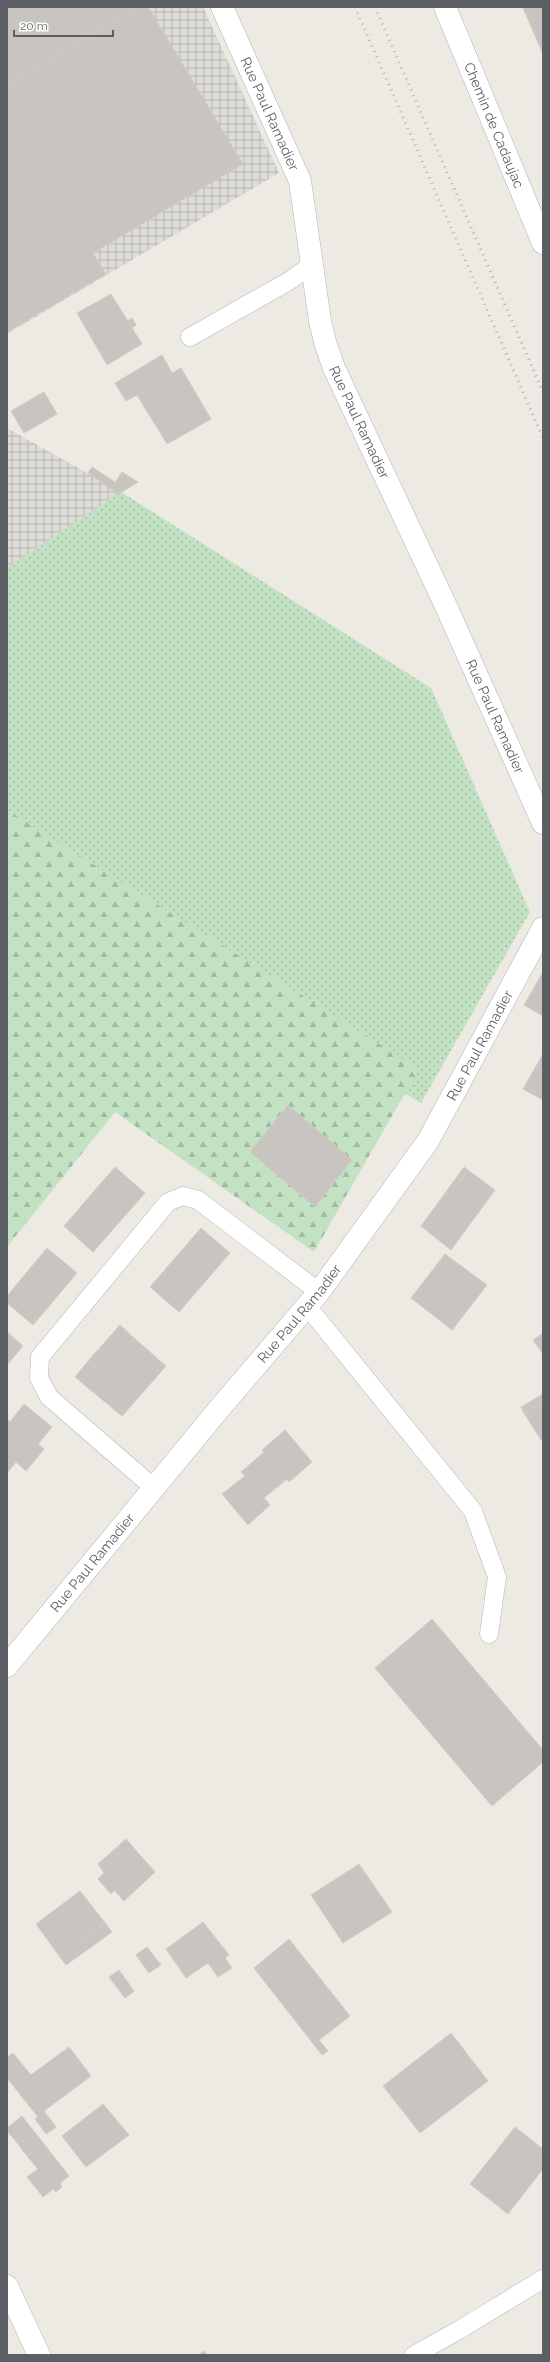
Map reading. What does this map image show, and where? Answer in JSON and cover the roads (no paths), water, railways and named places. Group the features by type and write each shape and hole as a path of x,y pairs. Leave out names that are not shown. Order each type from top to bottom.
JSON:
{"street":[{"name":"Rue Paul Ramadier","path":"222,7 298,174 303,194 320,321 324,342 334,368 445,604 543,823"},
{"name":"Chemin de Cadaujac","path":"445,7 543,243"},
{"name":"Rue Paul Ramadier","path":"7,1666 313,1299 428,1141 543,928"},
{"path":"7,2286 39,2355"}],"lane":[{"path":"190,337 289,281 313,264"},
{"path":"154,1488 49,1398 39,1378 40,1357 168,1202 184,1196 198,1200 313,1299 473,1511 497,1577 490,1634"},
{"path":"414,2355 459,2330 543,2279"}],"railway":[{"path":"355,7 543,438"},
{"path":"375,7 543,392"}]}
